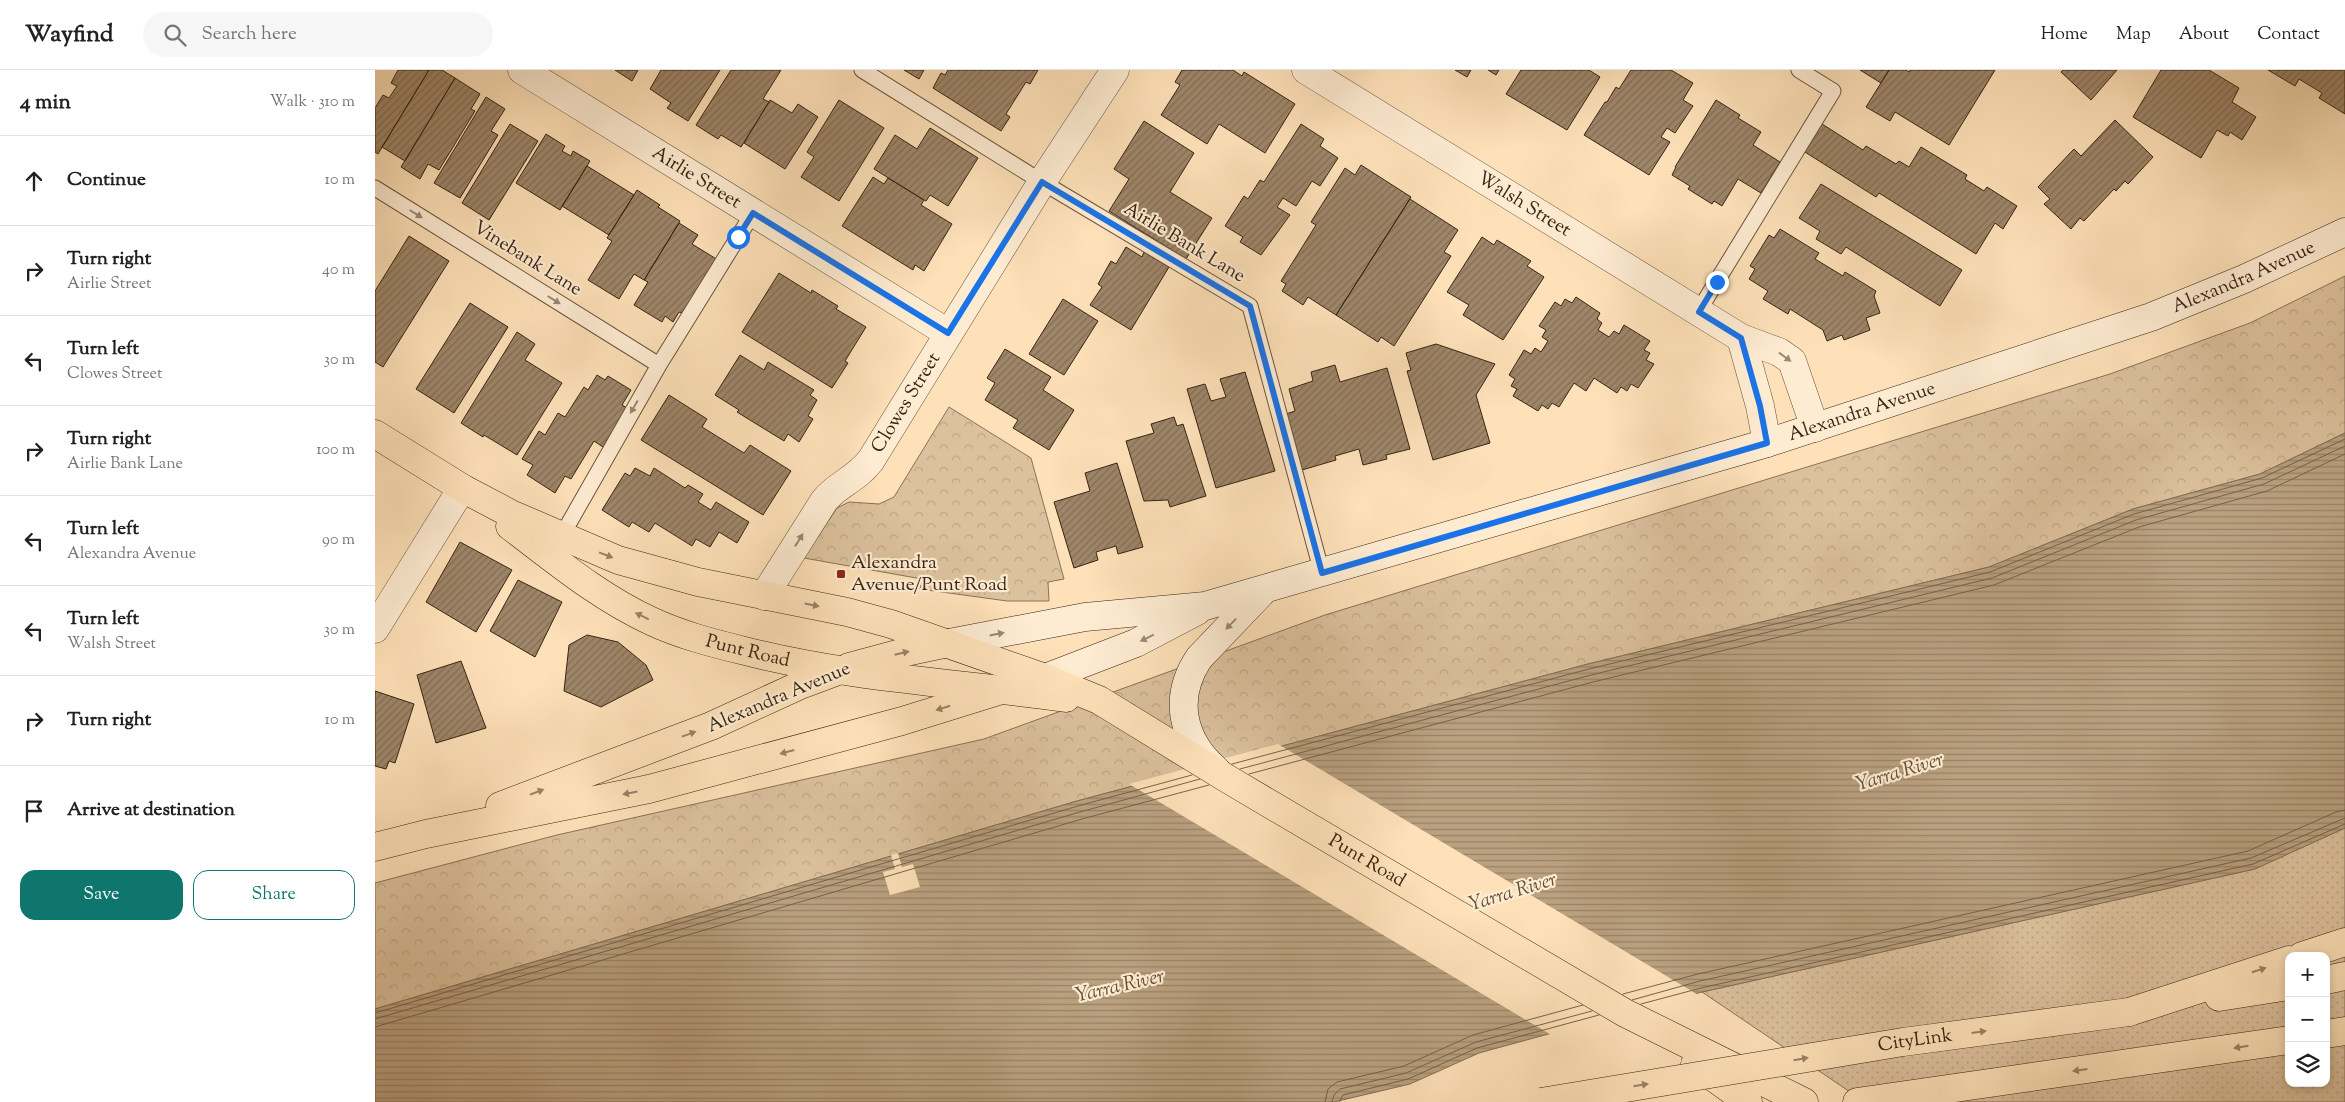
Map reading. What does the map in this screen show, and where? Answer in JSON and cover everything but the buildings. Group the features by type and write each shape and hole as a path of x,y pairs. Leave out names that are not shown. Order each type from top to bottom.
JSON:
{"main road":[{"name":"Punt Road","path":"375,434 462,488 561,537 618,560 697,582 868,617 949,643 1099,700 1231,781 1669,1040 1748,1102"},
{"name":"Punt Road","path":"462,488 581,580 616,602 650,620 709,642 773,658 839,671 1007,689 1075,699 1109,707"},
{"name":"Alexandra Avenue","path":"426,834 711,726 798,686 839,671 901,653 949,643"},
{"name":"Alexandra Avenue","path":"375,847 426,834 649,790 902,721 1045,678"},
{"path":"2314,952 2345,942"},
{"path":"2129,1012 2285,961"},
{"path":"2330,979 2345,976"},
{"name":"CityLink","path":"1541,1102 1903,1042 2129,1012 2285,987"},
{"path":"2330,1033 2345,1031"},
{"name":"Punt Road","path":"1669,1040 1804,1102"},
{"path":"1857,1102 2285,1041"}],"street":[{"name":"Airlie Street","path":"523,70 948,333"},
{"name":"Clowes Street","path":"764,596 824,501 838,488 855,478 871,460 1042,182 1115,70"},
{"name":"Walsh Street","path":"1306,70 1741,338 1779,352 1792,361 1815,428"},
{"name":"Alexandra Avenue","path":"949,643 1085,617 1205,606 1767,443 2151,317 2244,279 2342,232"},
{"path":"1741,338 1760,406 1767,443"},
{"path":"375,629 462,488"},
{"path":"1231,781 1209,764 1188,731 1183,700 1185,685 1199,658 1265,589"},
{"name":"Alexandra Avenue","path":"1045,678 1136,643 1205,606"}],"lane":[{"name":"Airlie Bank Lane","path":"861,70 1042,182 1250,306 1322,573"},
{"path":"1699,312 1833,91 1799,70"},
{"name":"Vinebank Lane","path":"375,188 659,365"},
{"path":"561,537 659,365 753,213"}],"green space":[{"path":"2345,276 2345,433 2260,474 2133,509 1989,567 1588,664 1077,801 375,1009 375,883 557,835 984,739 1325,615 2110,374 2250,323"},
{"path":"949,407 1031,458 1064,579 1048,582 1049,601 1007,601 920,589 922,579 804,558 837,508 849,502 879,504 894,497"},
{"path":"2345,828 2345,1102 1865,1102 1702,992 2254,869"}],"water":[{"name":"Yarra River","path":"2345,433 2345,828 2255,869 1702,992 1479,1053 1410,1084 1334,1102 375,1102 375,1009 1077,801 1588,664 1989,567 2133,509 2260,474"}],"pier":[{"path":"1278,744 1700,996 1553,1036 1129,784"},
{"path":"898,853 902,867 913,864 920,887 890,895 883,872 895,869 891,855"}],"place":[{"name":"Alexandra Avenue/Punt Road","path":"841,574"}],"route":[{"path":"738,237 753,213 948,333 1042,182 1250,306 1322,573 1767,443 1760,406 1741,338 1699,312 1717,282"}]}
